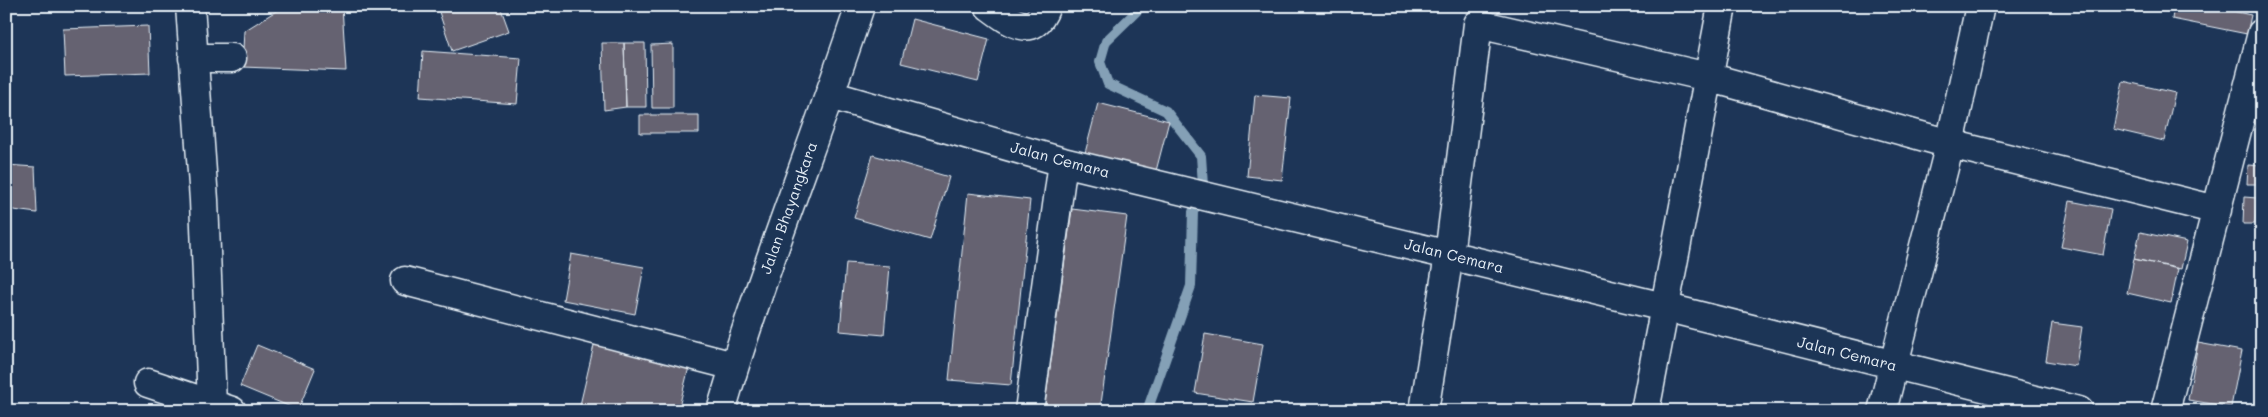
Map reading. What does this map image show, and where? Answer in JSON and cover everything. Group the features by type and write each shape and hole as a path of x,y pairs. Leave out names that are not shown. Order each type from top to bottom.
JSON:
{"street":[{"path":"148,383 222,408 190,6"},
{"name":"Jalan Bhayangkara","path":"721,411 759,291 860,6"},
{"path":"989,6 1012,23 1021,25 1036,23 1042,17 1046,6"},
{"path":"1645,411 1722,6"},
{"path":"1882,411 1892,365 1950,144 1980,6"},
{"path":"1424,411 1449,255 1480,15 1950,144 2217,210"},
{"path":"2165,411 2262,33"},
{"path":"193,58 232,58"},
{"name":"Jalan Cemara","path":"830,95 1063,162 1664,307 2079,411"},
{"path":"1029,411 1063,162"},
{"path":"405,281 734,366"}],"building":[{"path":"284,6 342,6 346,71 242,67 244,31"},
{"path":"437,6 500,6 509,31 452,51"},
{"path":"1431,6 1449,6 1448,10"},
{"path":"2174,6 2209,6 2251,15 2247,34 2172,19"},
{"path":"912,19 989,39 978,82 901,63"},
{"path":"148,26 150,73 65,76 63,29"},
{"path":"602,43 624,43 626,107 604,110"},
{"path":"624,43 645,43 646,107 626,107"},
{"path":"673,44 673,108 652,108 651,45"},
{"path":"423,51 521,58 517,104 420,97"},
{"path":"2123,81 2175,93 2164,141 2113,129"},
{"path":"1255,95 1291,98 1282,180 1247,176"},
{"path":"1098,103 1169,121 1156,171 1085,153"},
{"path":"640,115 699,115 699,133 640,133"},
{"path":"873,155 949,177 930,240 854,218"},
{"path":"6,165 35,167 37,213 6,209"},
{"path":"2248,165 2262,166 2262,184 2247,184"},
{"path":"968,193 1030,200 1011,385 949,380"},
{"path":"2244,197 2257,198 2255,224 2243,224"},
{"path":"2070,201 2111,209 2103,255 2061,247"},
{"path":"2260,204 2262,204 2262,227 2260,227"},
{"path":"1072,209 1127,216 1100,411 1044,411"},
{"path":"2140,232 2187,242 2181,269 2134,259"},
{"path":"571,254 644,267 635,314 563,300"},
{"path":"2134,259 2178,269 2171,303 2127,293"},
{"path":"846,263 890,266 884,335 840,331"},
{"path":"2052,323 2082,327 2076,366 2046,361"},
{"path":"1205,334 1263,344 1253,402 1195,393"},
{"path":"595,341 690,363 678,411 602,411 580,405"},
{"path":"2198,343 2242,351 2231,407 2188,400"},
{"path":"257,345 315,369 298,410 240,386"},
{"path":"450,405 477,411 449,411"}],"waterway":[{"path":"1142,6 1106,41 1100,62 1108,84 1166,111 1201,156 1203,185 1193,212 1191,286 1147,411"}]}
